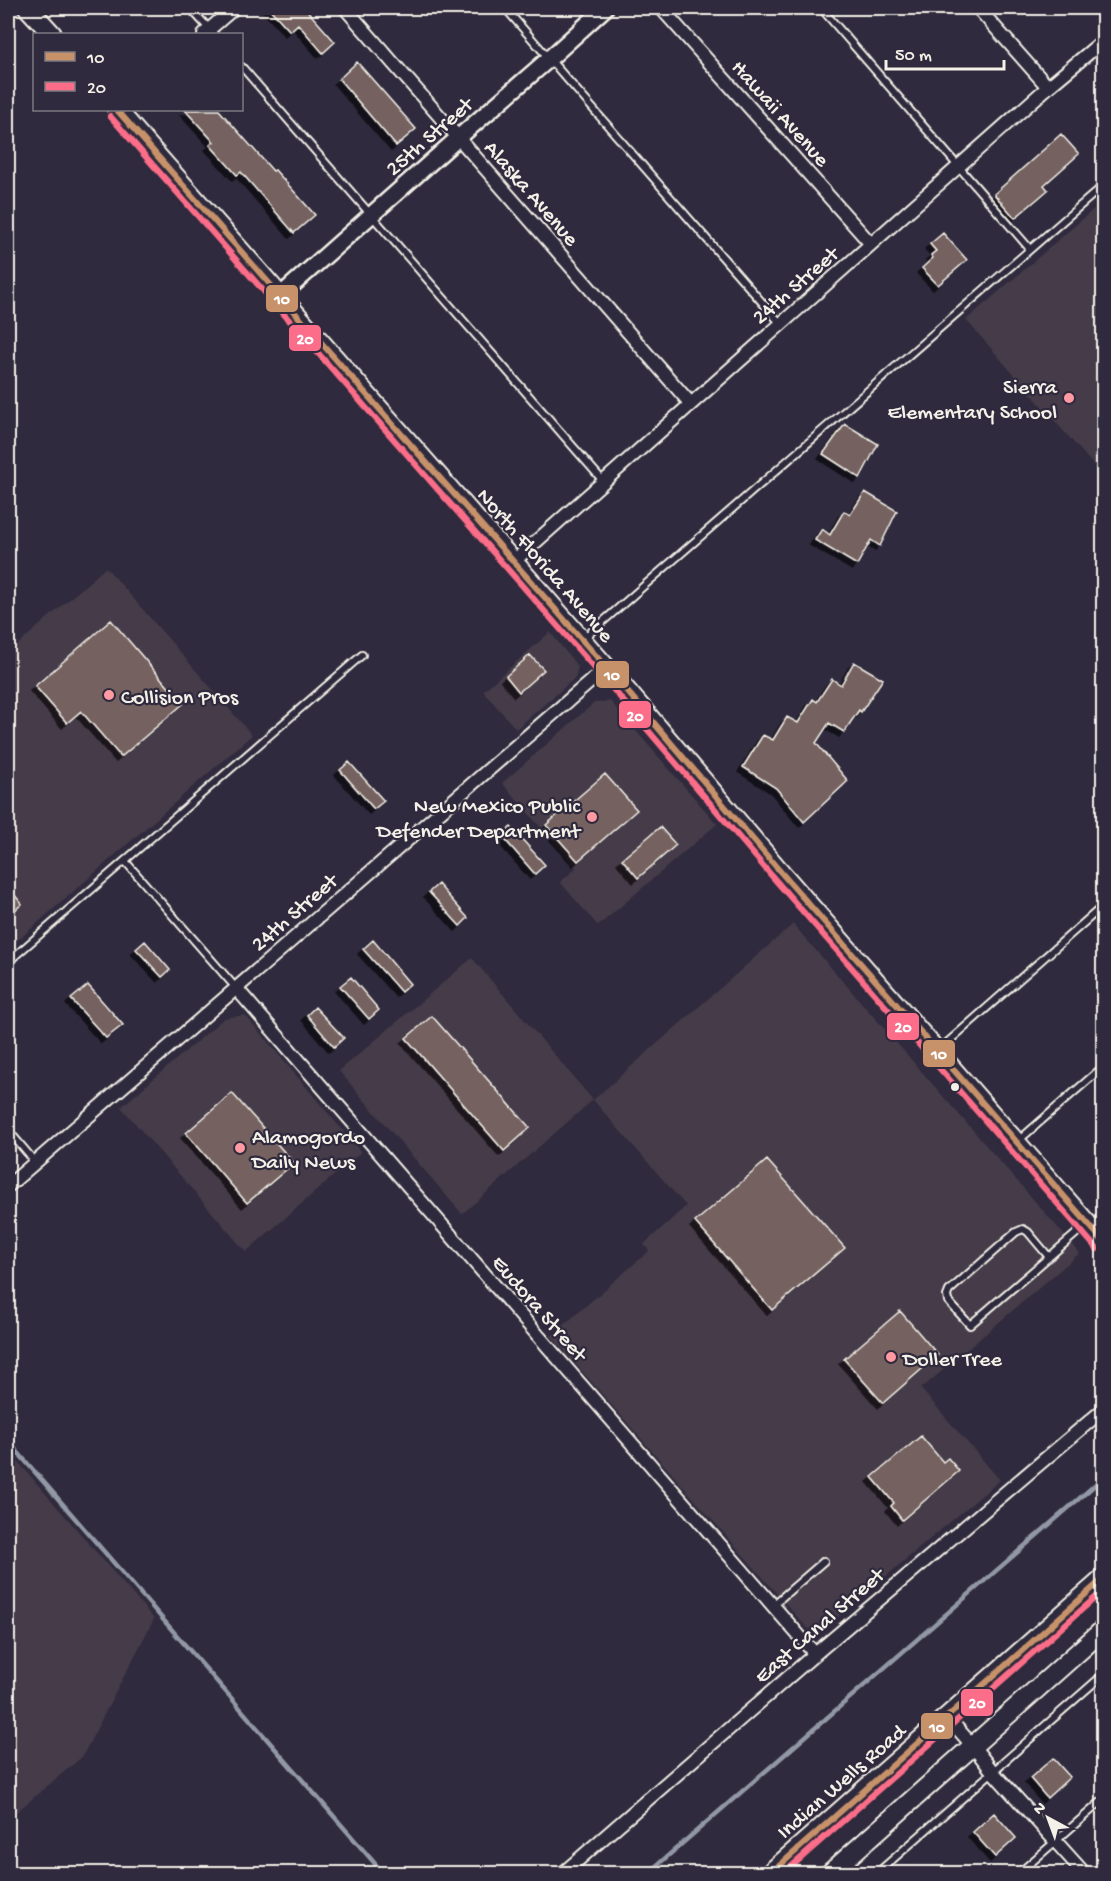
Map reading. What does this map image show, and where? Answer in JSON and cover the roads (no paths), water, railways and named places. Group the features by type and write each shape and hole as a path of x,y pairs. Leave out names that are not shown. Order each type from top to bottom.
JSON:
{"main road":[{"path":"28,8 50,33"},
{"name":"North Florida Avenue","path":"119,111 582,640 1104,1243"},
{"name":"Indian Wells Road","path":"769,1874 1104,1578"},
{"path":"829,1874 1104,1629"}],"street":[{"path":"209,33 234,8"},
{"name":"Alaska Avenue","path":"345,8 690,403"},
{"name":"25th Street","path":"280,296 605,8"},
{"name":"Hawaii Avenue","path":"661,8 871,244"},
{"path":"978,8 1048,87"},
{"name":"24th Street","path":"513,562 690,403 1104,40"},
{"name":"24th Street","path":"8,1186 606,668"},
{"name":"Eudora Street","path":"236,988 815,1654"},
{"name":"East Canal Street","path":"562,1874 815,1654 1104,1409"},
{"path":"948,1718 993,1772 1085,1874"}],"lane":[{"path":"190,8 209,33"},
{"path":"505,8 781,324"},
{"path":"821,8 1030,249"},
{"path":"243,68 604,482"},
{"path":"582,640 1104,185"},
{"path":"8,962 362,655"},
{"path":"125,861 236,988"},
{"path":"937,1052 1104,905"},
{"path":"1017,1142 1104,1066"},
{"path":"8,1130 36,1162"},
{"path":"1049,1257 1028,1232 1023,1229 1016,1232 948,1291 946,1296 948,1301 970,1324 1088,1224"},
{"path":"772,1605 824,1561"},
{"path":"876,1874 1104,1674"},
{"path":"1018,1874 1104,1799"}],"waterway":[{"path":"8,1441 384,1874"},
{"path":"647,1874 1104,1477"}],"place":[{"name":"Sierra Elementary School","path":"1069,398"},
{"name":"Collision Pros","path":"109,695"},
{"name":"New Mexico Public Defender Department","path":"592,817"},
{"name":"Alamogordo Daily News","path":"240,1148"},
{"name":"Doller Tree","path":"891,1357"}]}
